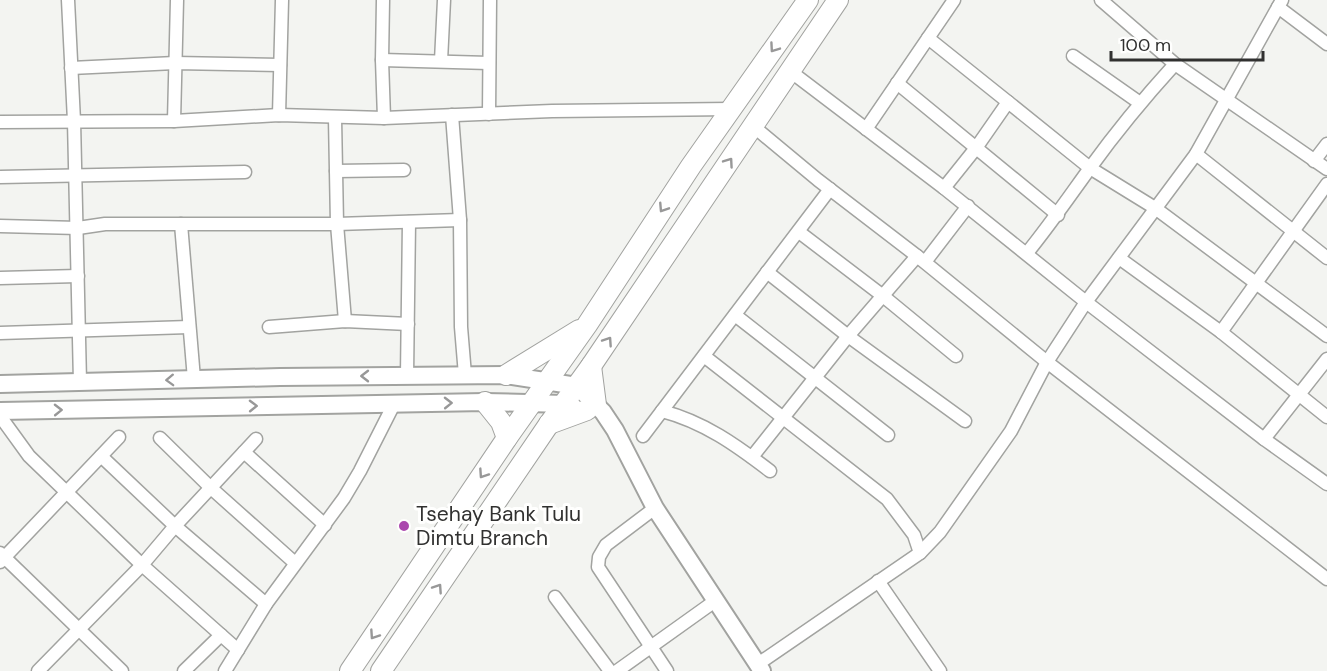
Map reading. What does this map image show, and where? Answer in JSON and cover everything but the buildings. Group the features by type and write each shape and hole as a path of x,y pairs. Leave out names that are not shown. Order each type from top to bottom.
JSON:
{"main road":[{"path":"350,671 507,438 587,325 690,166 808,0"},
{"path":"381,671 591,366 838,0"},
{"path":"506,375 587,325"},
{"path":"591,366 595,409"},
{"path":"0,384 506,375 577,386 621,440 655,508 760,667"},
{"path":"0,411 485,402 565,404 595,409"},
{"path":"485,402 501,422 507,438"},
{"path":"549,424 595,409"}],"street":[{"path":"68,0 78,228 80,382"},
{"path":"174,121 177,0"},
{"path":"279,115 282,0"},
{"path":"383,0 384,118"},
{"path":"441,61 444,0"},
{"path":"489,114 490,0"},
{"path":"866,129 954,0"},
{"path":"1101,0 1175,64 1327,169"},
{"path":"1113,9 1124,0"},
{"path":"760,667 878,581 921,553 940,532 1011,431 1047,362 1086,302 1196,154 1280,2 1327,44"},
{"path":"928,38 1090,168 1155,208 1327,336"},
{"path":"1073,56 1140,104"},
{"path":"382,60 489,63"},
{"path":"71,68 175,63 280,65"},
{"path":"1027,253 1140,104 1175,64"},
{"path":"790,71 968,206 1086,302 1264,439 1327,484"},
{"path":"897,84 1058,215"},
{"path":"944,188 1008,102"},
{"path":"0,122 174,121 279,115 384,118 552,111 732,109"},
{"path":"452,116 460,220 461,327 465,375"},
{"path":"335,118 337,224 345,321"},
{"path":"753,126 1047,362 1327,579"},
{"path":"1314,161 1327,144"},
{"path":"1196,154 1327,258"},
{"path":"336,171 404,170"},
{"path":"0,177 245,172"},
{"path":"1221,332 1327,184"},
{"path":"643,436 830,189"},
{"path":"752,457 882,296 921,259 968,206"},
{"path":"0,226 78,228 105,224 337,224 460,220"},
{"path":"407,376 409,222"},
{"path":"181,224 194,379"},
{"path":"799,232 956,356"},
{"path":"1119,258 1221,332 1327,417"},
{"path":"767,272 848,336 965,420"},
{"path":"0,278 78,276"},
{"path":"735,315 888,435"},
{"path":"269,327 345,321 408,324"},
{"path":"0,333 189,327"},
{"path":"704,356 887,499 914,535 921,553"},
{"path":"1264,439 1327,359"},
{"path":"225,671 266,604 325,525 360,471 394,404"},
{"path":"662,411 681,416 723,436 770,471"},
{"path":"0,416 30,456 142,565 238,650"},
{"path":"119,437 2,557 122,671"},
{"path":"160,438 211,488 295,563"},
{"path":"38,671 142,565 256,439"},
{"path":"244,452 325,525"},
{"path":"101,456 175,526 266,604"},
{"path":"655,508 606,544 599,556 598,567 667,671"},
{"path":"878,581 940,671"},
{"path":"555,597 610,671"},
{"path":"617,671 715,601"},
{"path":"184,671 221,635"}],"place":[{"name":"Tsehay Bank Tulu Dimtu Branch","path":"404,526"}]}
